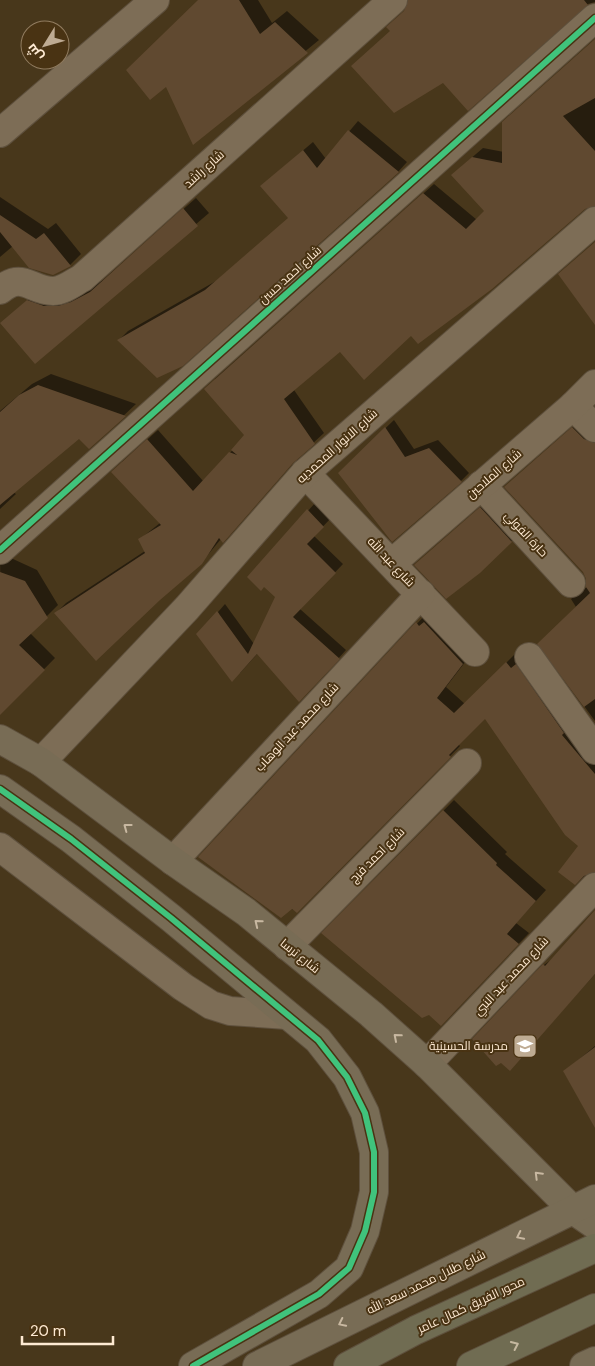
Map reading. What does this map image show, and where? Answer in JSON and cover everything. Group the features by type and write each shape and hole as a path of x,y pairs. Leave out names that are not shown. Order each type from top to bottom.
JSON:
{"highway":[{"name":"محور الفريق كمال عامر","path":"348,1366 416,1330 595,1248"},
{"path":"471,1366 595,1308"}],"street":[{"path":"0,133 155,0"},
{"name":"شارع راشد","path":"0,290 16,281 28,282 52,291 66,288 82,278 393,0"},
{"name":"شارع احمد حسن","path":"0,550 595,18"},
{"name":"شارع الانوار المحمديه","path":"41,762 188,608 305,473 595,221"},
{"name":"شارع الملاحين","path":"392,563 573,406 595,384"},
{"path":"573,406 595,428"},
{"name":"شارع عبد الله","path":"305,473 475,652"},
{"name":"حارة الفولي","path":"482,485 571,583"},
{"name":"شارع محمد عبد الوهاب","path":"173,861 420,594"},
{"path":"529,657 595,750"},
{"name":"شارع ترسا","path":"4,739 41,762 173,861 246,912 427,1064 584,1205 595,1225"},
{"name":"شارع احمد فرج","path":"287,946 467,763"},
{"path":"0,790 71,839 171,918 318,1040 347,1077 365,1113 374,1152 374,1192 366,1231 349,1268 319,1294 193,1366"},
{"path":"0,847 182,987 212,1005 230,1011 287,1015"},
{"name":"شارع محمد عبد النبي","path":"427,1064 595,887"},
{"name":"شارع طلال محمد سعد الله","path":"266,1364 584,1205"},
{"path":"261,1328 266,1364"},
{"path":"584,1366 595,1361"}],"building":[{"path":"198,0 239,0 260,34 275,22 308,53 193,145 166,87 150,100 126,70"},
{"path":"408,0 584,0 588,5 468,111 443,83 394,113 351,66 390,31 386,27 404,11"},
{"path":"595,39 595,98 563,116 595,151 595,206 585,209 492,289 418,344 411,336 364,380 340,352 284,399 315,444 293,463 223,543 219,538 202,564 160,600 96,661 54,613 145,553 138,539 161,525 111,472 147,439 193,491 229,452 237,455 231,450 244,435 204,389 423,193 466,229 484,211 451,175 472,157 502,163 502,122"},
{"path":"348,130 399,172 183,366 157,378 117,340 205,290 288,218 260,186 303,150 317,168"},
{"path":"183,208 198,226 35,364 0,323 27,300 44,306 58,306 71,302 90,292"},
{"path":"0,215 36,239 44,233 71,266 53,275 29,268 0,232"},
{"path":"595,242 595,325 558,274"},
{"path":"38,385 126,416 89,449 79,439 0,505 0,412 19,395"},
{"path":"385,427 405,457 429,448 462,482 392,542 338,473"},
{"path":"572,427 584,439 595,443 595,699 584,707 537,644 590,593 586,587 586,579 583,572 504,487"},
{"path":"480,507 512,542 480,573 446,599 414,565"},
{"path":"307,509 324,527 307,544 336,573 293,617 340,659 299,702 257,654 232,682 196,634 217,611 248,654 275,597 264,587 261,591 247,577"},
{"path":"0,572 25,581 48,618 19,645 45,670 0,715"},
{"path":"416,622 419,626 424,622 463,664 437,698 454,713 506,662 511,668 516,664 564,733 562,735 595,774 595,872 584,876 575,885 558,872 578,846 565,835 485,719 449,755 451,757 297,913 292,909 281,918 198,857"},
{"path":"443,810 497,863 496,865 536,901 507,934 519,944 441,1026 429,1015 422,1018 321,933"},
{"path":"595,910 595,974 510,1071 501,1063 496,1066 472,1039 543,964 545,966"},
{"path":"595,1047 595,1128 563,1071"}],"cycle path":[{"path":"0,550 595,18"},
{"path":"0,789 71,839 171,918 318,1040 347,1077 365,1113 374,1152 374,1192 365,1231 349,1268 319,1294 193,1366"}],"place":[{"name":"مدرسة الحسينية","path":"525,1046"}]}
